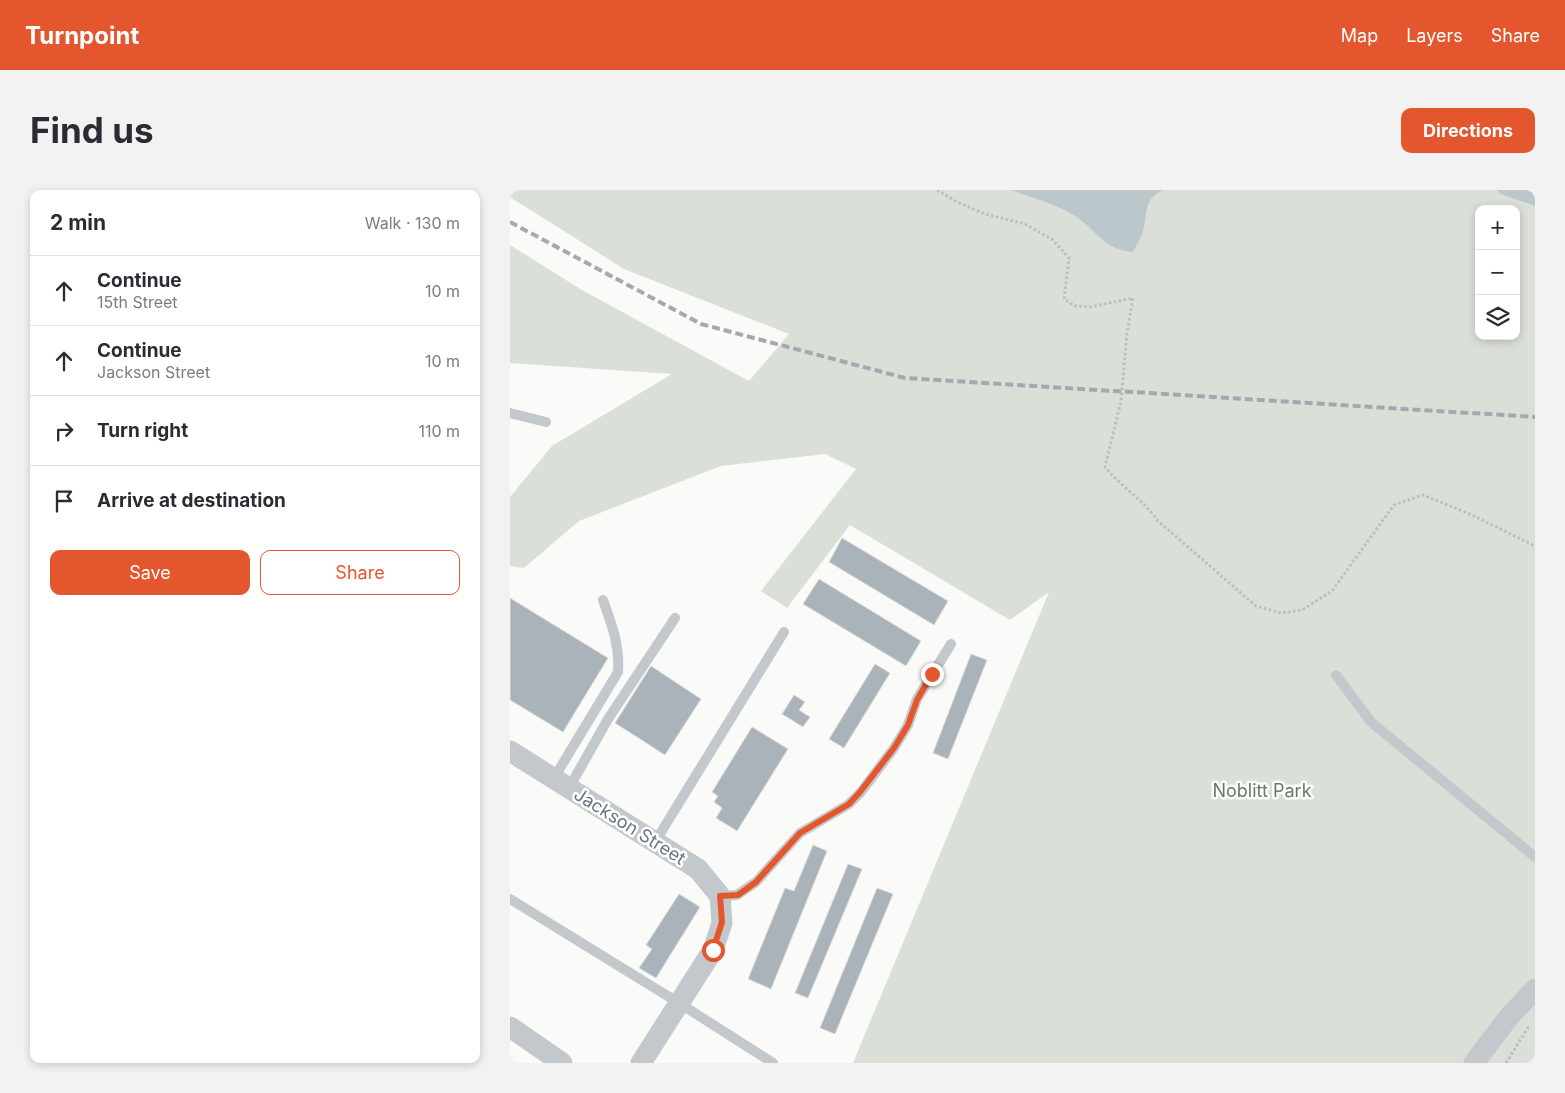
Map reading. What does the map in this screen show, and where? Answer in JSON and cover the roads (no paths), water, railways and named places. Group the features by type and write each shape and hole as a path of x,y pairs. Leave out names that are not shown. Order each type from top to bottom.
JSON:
{"street":[{"name":"Jackson Street","path":"510,751 698,869 720,896"},
{"path":"641,1063 713,950 722,922 720,896"},
{"path":"1474,1063 1508,1018 1535,989"},
{"path":"510,1028 562,1063"}],"lane":[{"path":"510,413 546,422"},
{"path":"561,783 618,672 619,662 615,632 603,600"},
{"path":"561,783 608,720 675,618"},
{"path":"655,842 784,632"},
{"path":"720,896 738,895 756,882 800,833 849,804 894,748 908,725 917,700 951,644"},
{"path":"1336,675 1371,722 1535,857"},
{"path":"510,899 773,1063"}],"railway":[{"path":"510,222 701,324 905,378 1535,417"}],"park label":[{"name":"Noblitt Park","path":"1262,790"}]}
